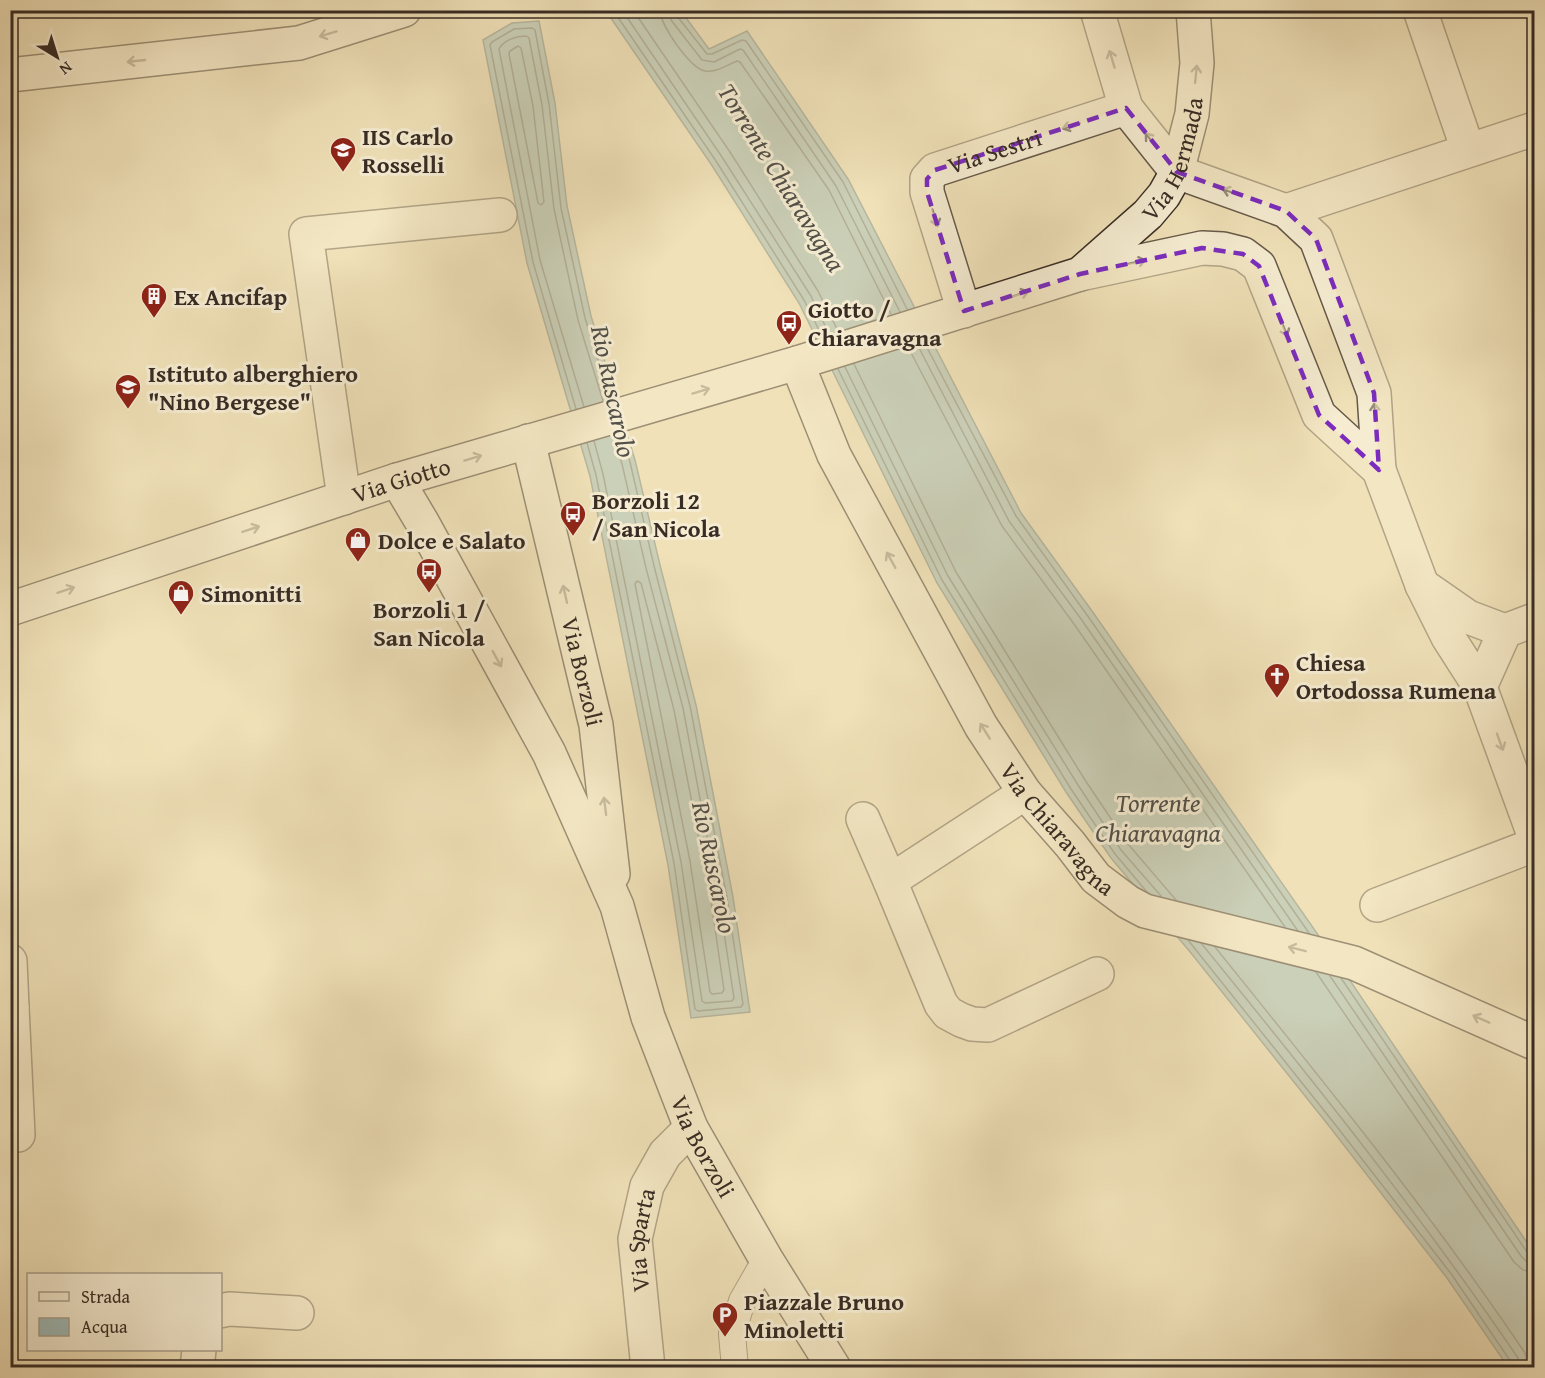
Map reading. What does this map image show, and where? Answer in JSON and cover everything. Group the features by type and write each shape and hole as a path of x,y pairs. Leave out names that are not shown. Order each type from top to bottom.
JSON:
{"main road":[{"path":"10,75 299,43 404,10"},
{"path":"1097,10 1126,108 1177,172 1286,211 1316,239 1374,393 1379,470 1422,585 1448,637 1480,687 1534,836"},
{"name":"Via Hermada","path":"1080,274 1148,214 1164,195 1177,172 1192,114 1197,63 1193,10"},
{"path":"1420,10 1468,150"},
{"name":"Via Sestri","path":"949,316 927,192 927,179 935,170 1126,108"},
{"path":"1286,211 1534,129"},
{"path":"344,498 306,234 500,215"},
{"path":"802,361 1080,274 1202,248 1223,249 1243,254 1259,266 1319,415 1379,470"},
{"name":"Via Giotto","path":"10,609 397,480 802,361"},
{"name":"Via Chiaravagna","path":"802,361 834,455 981,726 1025,793 1070,844 1096,878 1128,902 1145,911 1354,963 1534,1043"},
{"name":"Via Borzoli","path":"528,441 596,725 617,906"},
{"name":"Via Borzoli","path":"397,480 549,753 617,906 648,1017 691,1128 766,1259 834,1368"},
{"path":"1422,585 1468,617 1520,625 1480,687"},
{"path":"890,881 1025,793"},
{"path":"863,819 935,992 948,1013 972,1024 988,1024 1097,974"},
{"path":"1377,905 1534,845"},
{"path":"10,961 18,1135"},
{"name":"Via Sparta","path":"648,1368 635,1239 646,1186 665,1154 691,1128"},
{"path":"222,1311 297,1312"},
{"path":"197,1368 199,1351"}],"lane":[{"path":"735,1368 732,1334 742,1301 766,1259"}],"highlighted area":[{"path":"1126,108 1177,172 1286,211 1316,239 1374,393 1379,470 1319,415 1259,266 1243,254 1202,248 1080,274 964,311 927,192 927,179 935,170"}],"water":[{"name":"Torrente Chiaravagna","path":"606,11 681,11 709,49 747,31 848,179 1021,513 1351,982 1534,1253 1534,1367 1508,1367 1447,1278 1329,1126 1191,953 1111,858 1066,792 937,583 799,303 711,164"},
{"name":"Rio Ruscarolo","path":"539,21 555,103 567,206 591,316 635,460 696,705 733,897 750,1012 691,1018 668,865 590,476 527,263 483,40 512,23"}],"place":[{"name":"IIS Carlo Rosselli","path":"343,173"},
{"name":"Ex Ancifap","path":"154,319"},
{"name":"Giotto / Chiaravagna","path":"789,346"},
{"name":"Istituto alberghiero \"Nino Bergese\"","path":"128,410"},
{"name":"Borzoli 12 / San Nicola","path":"573,537"},
{"name":"Dolce e Salato","path":"358,563"},
{"name":"Borzoli 1 / San Nicola","path":"429,594"},
{"name":"Simonitti","path":"181,616"},
{"name":"Chiesa Ortodossa Rumena","path":"1277,699"},
{"name":"Piazzale Bruno Minoletti","path":"725,1338"}]}
